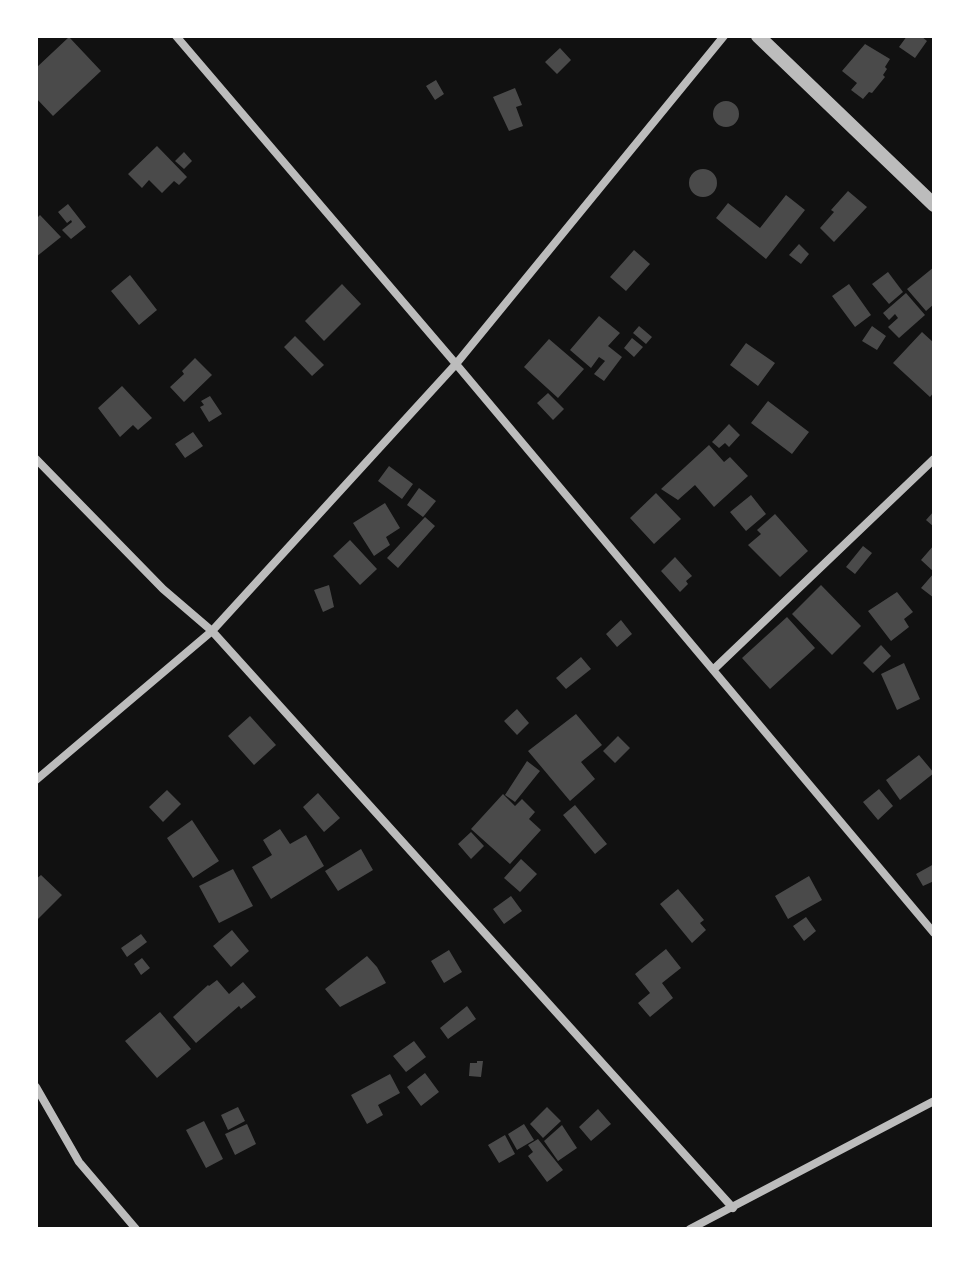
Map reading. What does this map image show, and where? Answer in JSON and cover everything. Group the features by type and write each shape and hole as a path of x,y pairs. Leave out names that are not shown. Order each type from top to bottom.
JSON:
{"street":[{"path":"176,36 934,933"},
{"path":"36,780 212,631 456,364 724,36"},
{"path":"758,36 934,205"},
{"path":"36,459 163,589 212,631 733,1208"},
{"path":"713,670 934,459"},
{"path":"36,1087 79,1162 136,1229"},
{"path":"690,1229 934,1101"}],"building":[{"path":"907,36 921,36 927,41 915,58 899,47"},
{"path":"69,37 101,71 53,116 36,98 36,68"},
{"path":"865,44 890,59 885,67 885,77 863,99 851,90 857,83 842,71"},
{"path":"560,48 571,60 557,74 545,62"},
{"path":"436,80 444,94 435,100 426,86"},
{"path":"515,88 522,105 516,107 523,126 509,131 493,97"},
{"path":"726,101 735,105 739,114 735,123 726,127 717,123 713,114 717,105"},
{"path":"157,146 187,177 179,185 174,181 162,193 149,180 142,188 128,174"},
{"path":"184,152 192,161 184,169 175,161"},
{"path":"703,169 713,173 717,183 713,193 703,197 693,193 689,183 693,173"},
{"path":"848,191 867,207 834,242 820,228"},
{"path":"786,195 805,210 766,259 716,218 728,203 760,228"},
{"path":"68,204 86,227 71,239 62,230 72,222 67,223 58,212"},
{"path":"40,215 61,237 36,257 36,219"},
{"path":"799,244 809,254 801,264 789,255"},
{"path":"634,250 650,264 626,291 610,277"},
{"path":"934,267 934,304 926,311 907,289"},
{"path":"888,272 903,292 889,304 872,284"},
{"path":"130,275 157,310 139,325 111,291"},
{"path":"342,284 361,304 324,341 305,321"},
{"path":"849,284 871,315 855,327 832,296"},
{"path":"906,293 925,315 899,338 888,327 898,318 895,314 889,320 883,313"},
{"path":"599,316 620,333 608,346 622,357 604,381 594,374 605,361 599,357 591,368 570,350"},
{"path":"639,326 652,337 646,344 633,333"},
{"path":"872,326 886,336 877,350 862,341"},
{"path":"922,332 934,343 934,392 930,397 893,363"},
{"path":"295,336 324,365 312,376 284,347"},
{"path":"632,338 643,347 634,357 624,348"},
{"path":"549,339 584,369 558,398 524,367"},
{"path":"746,343 775,363 758,386 730,365"},
{"path":"195,358 212,375 184,402 170,387"},
{"path":"122,386 152,418 138,430 133,425 120,437 98,408"},
{"path":"548,393 564,409 553,420 537,403"},
{"path":"210,396 222,414 209,422 200,407 204,405 201,401"},
{"path":"768,401 809,432 792,454 751,423"},
{"path":"729,424 740,435 729,447 725,443 719,448 712,442"},
{"path":"193,432 203,446 185,458 175,444"},
{"path":"709,445 724,462 730,457 748,476 714,507 695,485 678,500 661,489"},
{"path":"389,466 413,484 402,499 378,481"},
{"path":"419,488 436,501 423,517 407,505"},
{"path":"656,493 681,519 654,544 630,518"},
{"path":"751,495 766,514 746,531 730,512"},
{"path":"385,503 400,528 386,537 390,545 374,556 353,523"},
{"path":"934,511 934,527 926,520"},
{"path":"775,514 808,551 780,577 748,545 761,534 757,530"},
{"path":"425,517 435,526 398,568 387,558"},
{"path":"350,540 377,569 360,585 333,556"},
{"path":"934,545 934,572 921,560"},
{"path":"863,546 872,553 855,574 846,567"},
{"path":"675,557 692,576 680,592 661,571"},
{"path":"934,573 934,598 921,588"},
{"path":"329,585 334,607 323,612 314,590"},
{"path":"821,585 861,626 832,655 792,614"},
{"path":"897,592 913,612 904,619 909,627 891,641 868,611"},
{"path":"787,617 815,648 770,689 742,658"},
{"path":"621,620 632,634 617,647 606,634"},
{"path":"881,645 891,656 873,673 863,663"},
{"path":"581,657 591,669 566,689 556,678"},
{"path":"904,663 920,699 897,710 881,674"},
{"path":"517,709 529,723 517,735 504,721"},
{"path":"576,714 602,745 581,762 595,779 570,801 528,751"},
{"path":"250,716 276,745 254,765 228,736"},
{"path":"618,736 630,748 615,763 603,751"},
{"path":"919,755 934,773 900,800 886,780"},
{"path":"527,761 540,771 515,802 505,795"},
{"path":"879,789 893,806 878,820 863,802"},
{"path":"167,790 181,804 163,822 149,807"},
{"path":"318,793 340,818 324,832 303,807"},
{"path":"503,794 515,806 522,799 535,812 529,819 541,830 510,864 471,829"},
{"path":"575,805 607,844 595,854 563,815"},
{"path":"192,820 219,861 193,878 167,838"},
{"path":"280,829 290,844 306,835 324,866 271,899 252,867 272,855 263,840"},
{"path":"471,832 484,846 471,859 458,844"},
{"path":"361,849 373,870 338,891 325,871"},
{"path":"521,859 537,874 520,892 504,878"},
{"path":"934,864 934,881 923,886 916,874"},
{"path":"233,869 253,906 219,923 199,886"},
{"path":"41,875 62,895 36,921 36,879"},
{"path":"809,876 822,900 788,919 775,896"},
{"path":"678,889 704,920 700,923 706,930 692,943 660,904"},
{"path":"511,896 522,911 504,924 493,909"},
{"path":"806,917 816,931 804,941 793,926"},
{"path":"232,930 249,951 231,967 213,946"},
{"path":"141,934 147,942 127,957 121,948"},
{"path":"666,949 681,968 662,983 673,998 650,1017 638,1003 650,993 635,974"},
{"path":"449,950 462,972 444,983 431,961"},
{"path":"367,956 386,983 340,1007 325,989"},
{"path":"142,958 150,968 141,975 134,964"},
{"path":"217,980 229,994 243,982 256,997 241,1009 239,1006 196,1043 173,1017"},
{"path":"467,1006 476,1019 448,1039 440,1028"},
{"path":"160,1012 191,1049 157,1078 125,1041"},
{"path":"414,1041 426,1057 406,1072 393,1056"},
{"path":"483,1061 481,1077 469,1076 470,1063"},
{"path":"425,1073 439,1092 421,1106 407,1087"},
{"path":"390,1074 400,1093 378,1105 383,1115 367,1124 351,1095"},
{"path":"238,1107 245,1121 228,1130 221,1115"},
{"path":"547,1107 561,1121 543,1138 530,1124"},
{"path":"598,1109 611,1124 591,1141 579,1127"},
{"path":"204,1121 223,1159 206,1168 186,1130"},
{"path":"247,1124 256,1144 235,1155 225,1134"},
{"path":"524,1124 534,1140 517,1150 508,1134"},
{"path":"562,1125 577,1148 558,1161 544,1141"},
{"path":"505,1135 515,1154 499,1163 488,1145"},
{"path":"538,1139 563,1170 547,1182 528,1156 533,1152 528,1145"}]}
